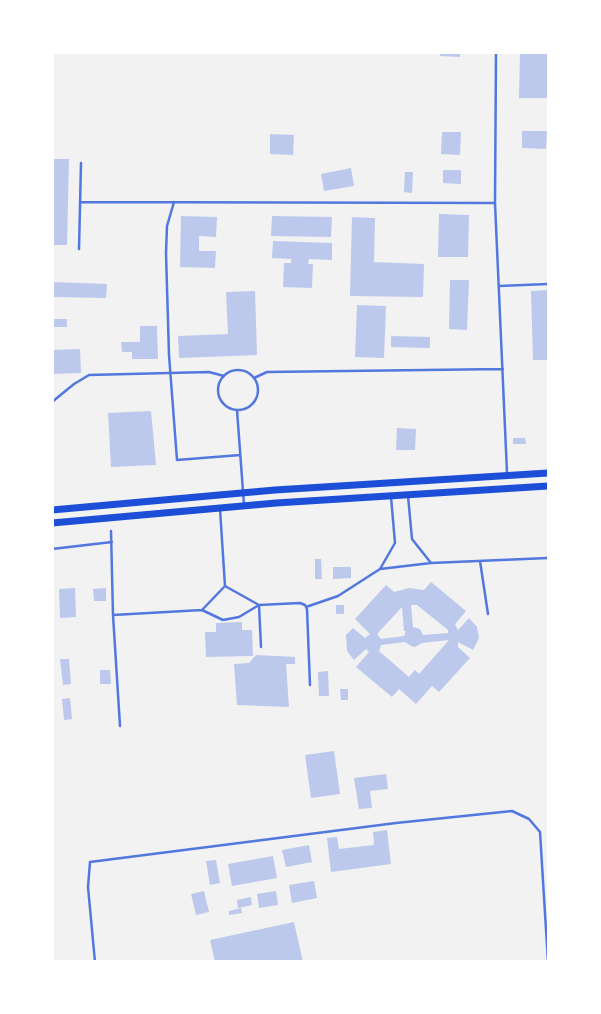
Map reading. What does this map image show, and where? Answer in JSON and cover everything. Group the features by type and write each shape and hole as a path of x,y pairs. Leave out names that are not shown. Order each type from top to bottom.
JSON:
{"main road":[{"path":"52,510 242,493 548,473"},
{"path":"52,523 244,506 548,486"}],"lane":[{"path":"496,52 495,204 504,369 507,476"},
{"path":"79,249 81,163"},
{"path":"81,202 495,204"},
{"path":"174,202 166,226 166,253 169,354 177,460 240,455"},
{"path":"499,286 548,284"},
{"path":"254,378 267,372 504,369"},
{"path":"239,370 250,374 258,388 256,399 248,407 237,410 227,406 220,397 218,386 224,376 239,370"},
{"path":"52,402 74,384 89,375 208,372 224,376"},
{"path":"237,410 244,506"},
{"path":"408,495 412,539 431,563"},
{"path":"380,569 395,543 391,496"},
{"path":"202,610 225,586 220,508"},
{"path":"111,531 113,615 120,726"},
{"path":"52,549 112,542"},
{"path":"306,607 338,596 380,569 431,563 548,558"},
{"path":"480,560 488,614"},
{"path":"225,586 259,605"},
{"path":"113,615 202,610 223,620 239,617 259,605 300,603 306,607"},
{"path":"259,605 261,647"},
{"path":"306,607 310,685"},
{"path":"94,962 88,887 90,862 396,823 512,811 529,819 540,832 548,962"}],"building":[{"path":"440,52 460,52 460,57 440,56"},
{"path":"520,52 548,52 548,98 519,98"},
{"path":"522,131 547,131 546,149 522,148"},
{"path":"442,132 461,132 460,155 441,154"},
{"path":"270,134 294,135 293,155 270,154"},
{"path":"52,159 69,159 67,245 52,245"},
{"path":"351,168 354,186 324,191 321,174"},
{"path":"443,170 461,170 461,184 443,183"},
{"path":"405,172 413,172 412,193 404,192"},
{"path":"439,214 469,215 468,257 438,257"},
{"path":"181,216 217,217 216,237 199,236 199,251 216,251 215,268 180,267"},
{"path":"272,216 332,217 331,237 271,236"},
{"path":"352,217 375,218 374,262 424,264 423,297 350,296"},
{"path":"273,241 332,243 332,260 309,259 308,264 313,264 312,288 283,287 284,263 291,263 291,259 272,258"},
{"path":"450,280 469,280 467,330 449,329"},
{"path":"52,282 107,284 106,298 52,297"},
{"path":"548,290 548,360 533,360 531,291"},
{"path":"255,291 257,355 179,358 178,336 228,334 226,292"},
{"path":"357,305 386,306 384,358 355,357"},
{"path":"53,319 67,319 67,327 54,327"},
{"path":"140,326 157,326 158,359 132,359 132,352 122,352 121,342 140,342"},
{"path":"391,336 430,337 430,348 391,347"},
{"path":"80,349 81,373 52,374 52,350"},
{"path":"151,411 156,465 111,467 108,413"},
{"path":"397,428 416,429 415,450 396,450"},
{"path":"513,438 525,438 526,444 513,444"},
{"path":"315,559 321,559 322,579 315,579"},
{"path":"333,567 351,567 351,578 333,579"},
{"path":"431,582 466,611 455,624 458,630 469,618 477,627 479,638 473,650 458,642 458,647 470,658 439,692 432,686 416,704 399,689 392,697 356,667 369,652 366,649 354,660 347,651 346,635 353,628 365,638 370,634 355,619 386,585 394,592 409,588 424,590","holes":["411,605 417,605 448,630 448,633 423,635 420,629 413,627","402,607 404,631 406,631 404,636 381,639 377,634","449,640 419,674 415,670 409,677 379,651 381,645 405,642 415,647 422,643"]},
{"path":"75,588 76,617 60,618 59,589"},
{"path":"106,588 106,601 94,601 93,589"},
{"path":"336,605 344,605 344,614 336,614"},
{"path":"242,622 242,630 252,630 253,656 206,657 205,632 216,632 216,623"},
{"path":"256,655 295,657 295,664 286,664 289,707 237,705 234,664 249,663"},
{"path":"60,659 69,659 71,684 63,685"},
{"path":"100,670 110,670 111,684 100,684"},
{"path":"328,671 329,696 319,696 318,672"},
{"path":"340,689 348,689 348,700 341,700"},
{"path":"70,698 72,719 64,720 62,699"},
{"path":"334,751 340,794 311,798 305,755"},
{"path":"386,774 388,789 370,791 372,808 359,809 354,778"},
{"path":"387,830 391,864 331,872 327,838 337,837 339,849 374,845 373,832"},
{"path":"309,845 312,862 286,867 282,850"},
{"path":"273,856 277,878 232,886 228,864"},
{"path":"216,860 220,883 210,885 206,861"},
{"path":"314,881 317,898 292,903 289,885"},
{"path":"204,891 209,912 196,915 191,894"},
{"path":"276,891 278,905 259,908 257,894"},
{"path":"251,897 252,905 238,908 237,900"},
{"path":"241,908 242,913 229,915 229,911"},
{"path":"294,922 303,962 215,962 210,940"}]}
